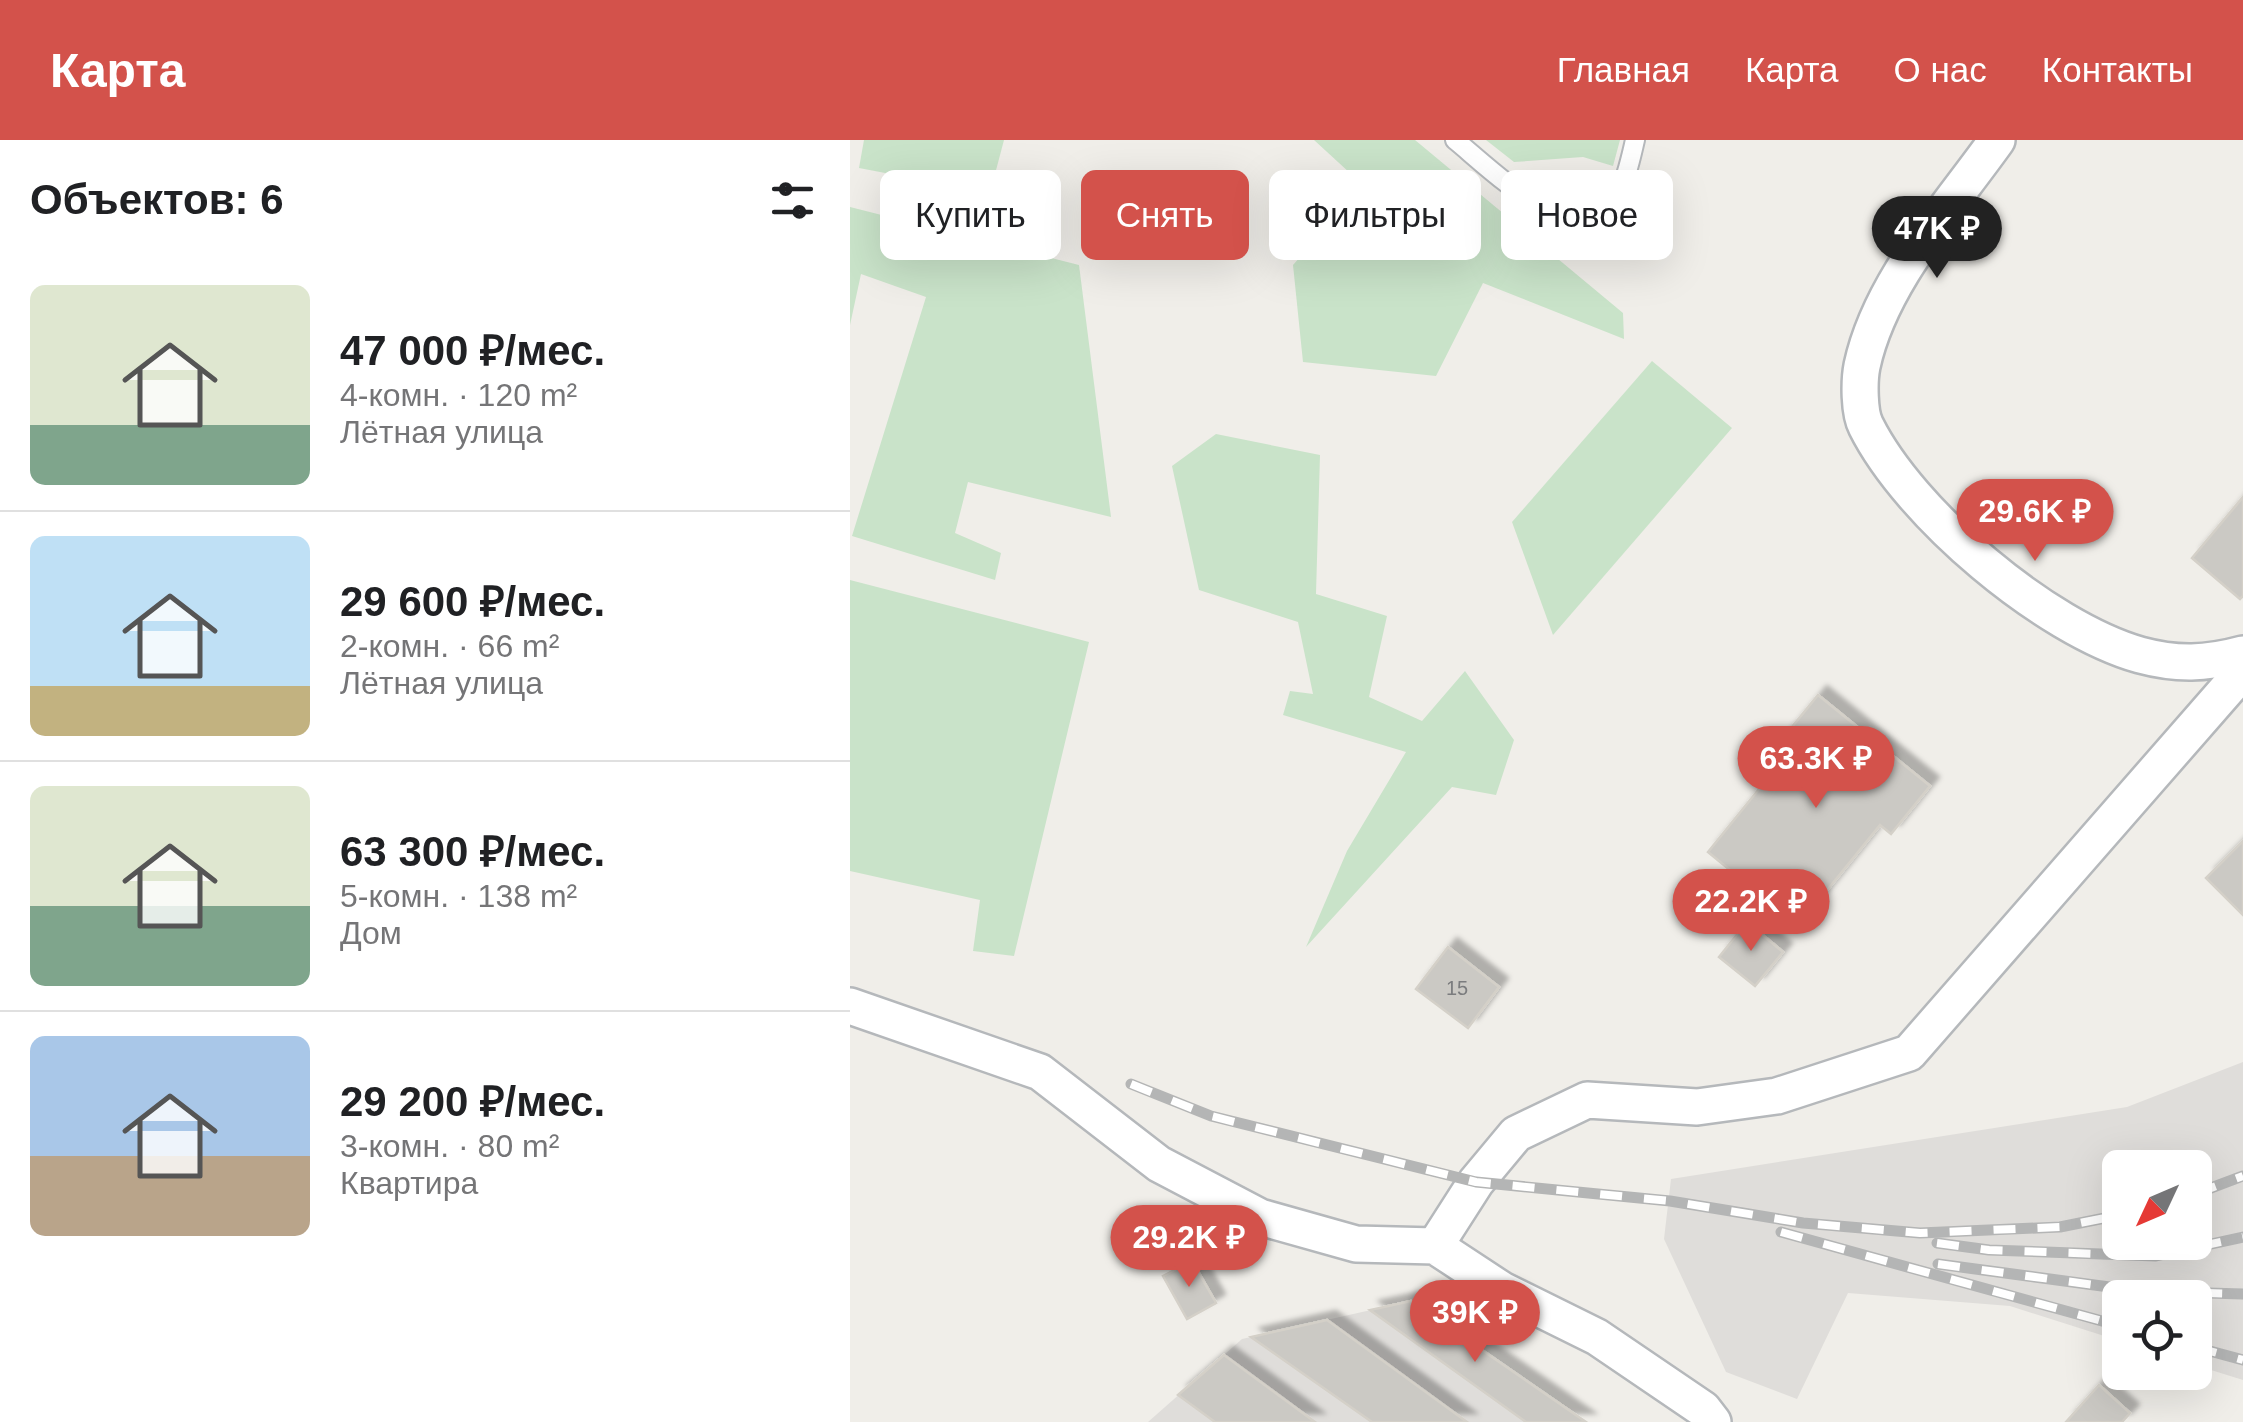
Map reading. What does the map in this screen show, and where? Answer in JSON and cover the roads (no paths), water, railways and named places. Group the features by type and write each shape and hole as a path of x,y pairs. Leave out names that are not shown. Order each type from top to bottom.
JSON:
{"street":[{"path":"1996,140 1892,289 1861,368 1864,422 1894,470 1974,552 2013,589 2084,633 2139,655 2202,666 2243,654"},
{"path":"1435,1246 1476,1182 1516,1134 1587,1100 1697,1107 1777,1096 1909,1053 2243,671"},
{"path":"850,1006 1040,1072 1159,1164 1260,1217 1356,1244 1435,1246 1502,1290 1597,1337 1703,1409 1713,1422"}],"lane":[{"path":"1455,140 1534,203 1573,220 1598,212 1618,196 1635,140"}],"railway":[{"path":"1131,1084 1211,1116 1476,1182 1670,1201 1803,1223 1920,1233 2060,1227 2102,1219"},
{"path":"2212,1188 2243,1176"},
{"path":"1781,1232 2102,1321"},
{"path":"1937,1243 1989,1250 2156,1256 2243,1237"},
{"path":"1938,1264 2139,1291 2243,1294"},
{"path":"2212,1352 2243,1360"}]}
